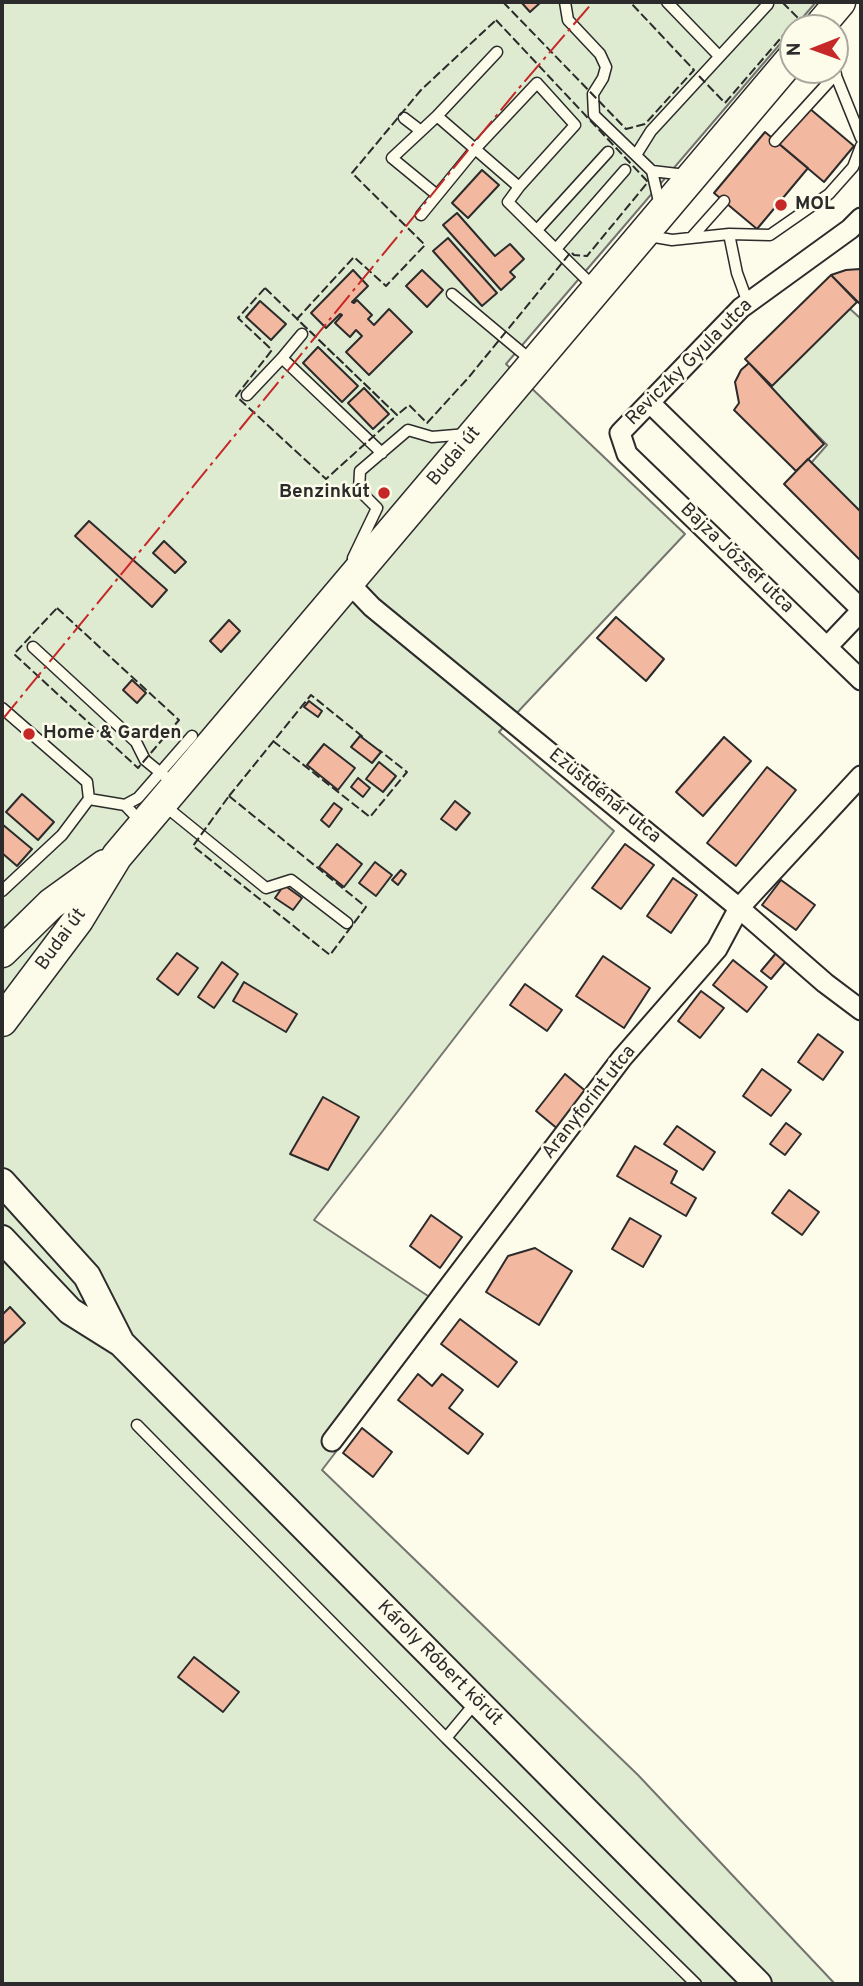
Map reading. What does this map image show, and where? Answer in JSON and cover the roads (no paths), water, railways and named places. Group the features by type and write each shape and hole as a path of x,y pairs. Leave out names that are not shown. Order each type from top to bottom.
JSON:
{"main road":[{"name":"Budai út","path":"2,1021 78,920 153,798 342,591 779,74"},
{"name":"Budai út","path":"2,952 51,904 117,856"}],"street":[{"name":"Reviczky Gyula utca","path":"620,433 748,303 858,229"},
{"path":"650,403 861,610 827,647"},
{"name":"Bajza József utca","path":"620,433 627,454 861,680"},
{"name":"Ezüstdénár utca","path":"342,591 372,607 861,1010"},
{"name":"Aranyforint utca","path":"332,1441 622,1058 717,949 739,908 861,776"},
{"name":"Károly Róbert körút","path":"2,1182 87,1276 121,1343"},
{"name":"Károly Róbert körút","path":"2,1239 70,1311 121,1343 758,1984"}],"lane":[{"path":"565,2 568,20 600,54 606,67 593,94 594,115 652,171 662,212"},
{"path":"667,2 719,56"},
{"path":"636,155 651,131 768,4"},
{"path":"437,195 393,158 497,52"},
{"path":"421,215 475,149 537,83 575,125 508,202 597,290"},
{"path":"775,141 825,84"},
{"path":"840,84 861,138"},
{"path":"437,116 519,187"},
{"path":"404,118 421,131"},
{"path":"642,234 672,240 729,234 770,235 829,194 853,167 861,146"},
{"path":"537,230 608,152"},
{"path":"556,249 625,170"},
{"path":"652,171 694,176"},
{"path":"691,238 724,201"},
{"path":"729,234 737,273 748,303"},
{"path":"452,294 535,364"},
{"path":"247,395 302,334"},
{"path":"282,358 382,453"},
{"path":"342,591 377,508 359,490 360,471 408,430 432,437 474,433"},
{"path":"33,647 136,742 145,760 153,798"},
{"path":"2,708 87,782 89,799 62,835 2,891"},
{"path":"153,798 191,736"},
{"path":"89,799 153,798 266,888 291,880 347,923"},
{"path":"137,1425 446,1738 696,1984"},
{"path":"446,1738 476,1702"}],"place":[{"name":"MOL","path":"781,205"},
{"name":"Benzinkút","path":"384,493"},
{"name":"Home & Garden","path":"29,734"}]}
